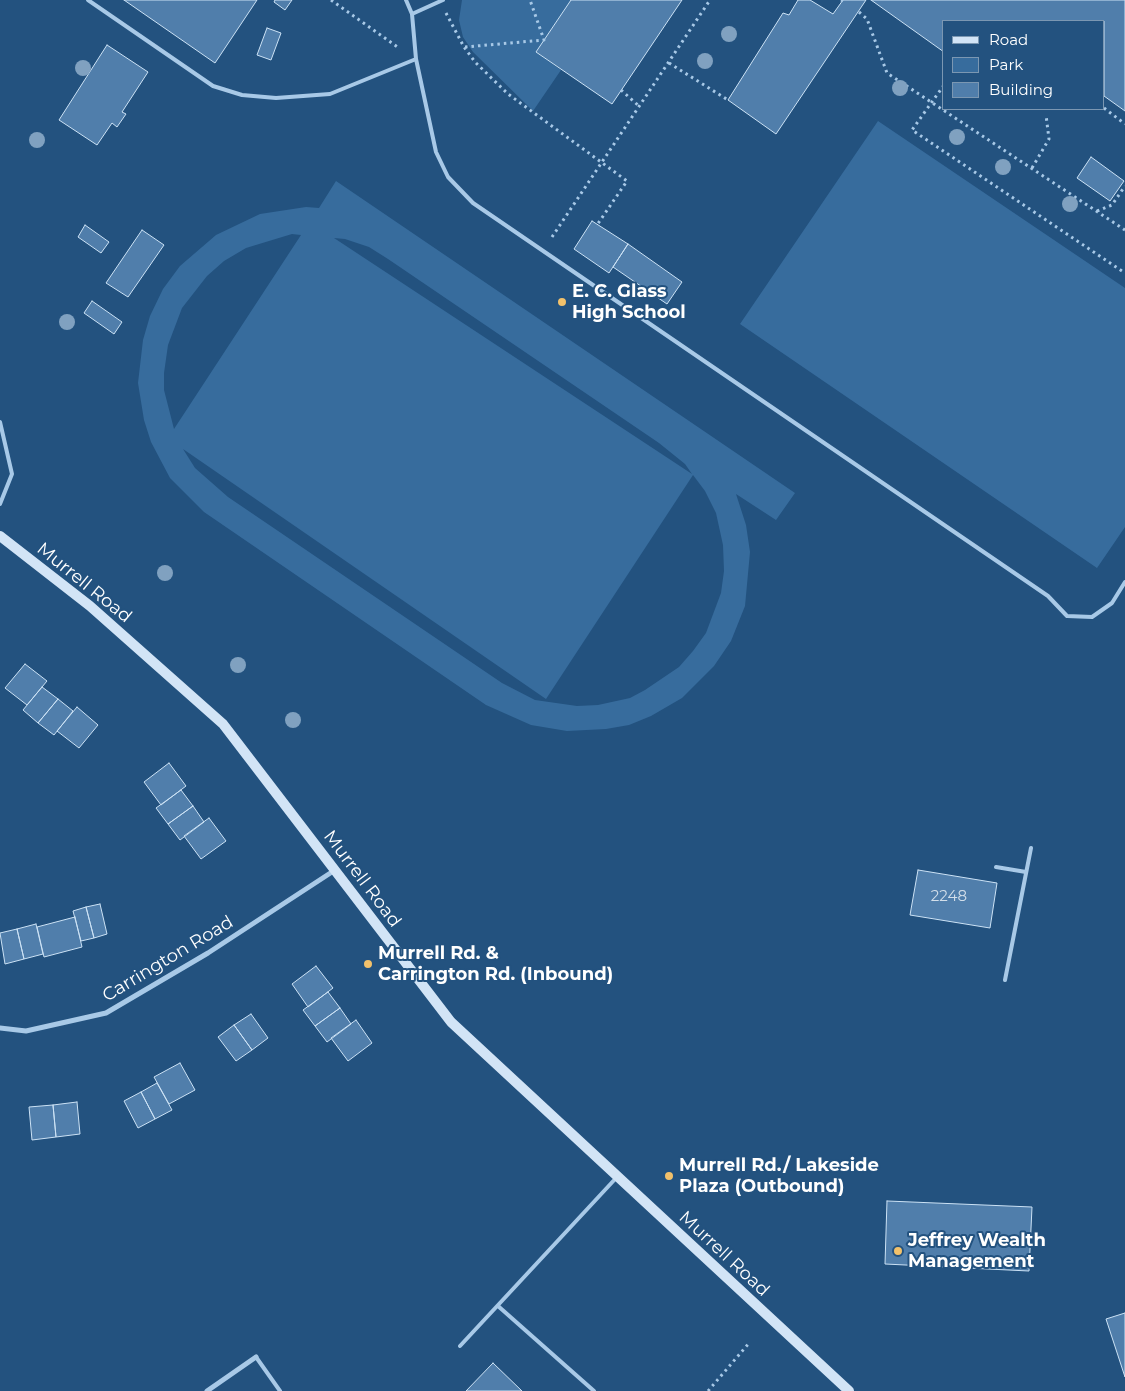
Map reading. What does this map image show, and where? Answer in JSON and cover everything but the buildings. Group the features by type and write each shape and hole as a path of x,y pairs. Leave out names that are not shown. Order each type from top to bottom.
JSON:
{"street":[{"name":"Murrell Road","path":"0,536 90,606 223,724 451,1022 849,1391"},
{"name":"Carrington Road","path":"0,1028 26,1031 106,1013 208,953 335,870"},
{"path":"208,1391 256,1357"}],"lane":[{"path":"88,0 213,86 242,95 276,98 330,94 416,59"},
{"path":"406,0 412,14 416,59 436,152 448,177 473,203 1048,596 1068,616 1092,617 1112,603 1125,582"},
{"path":"412,14 442,1"},
{"path":"0,422 12,474 0,504"},
{"path":"1005,980 1031,848"},
{"path":"996,867 1026,872"},
{"path":"460,1346 617,1177"},
{"path":"498,1306 594,1391"},
{"path":"256,1357 280,1391"}],"path":[{"path":"331,0 416,59"},
{"path":"464,47 544,40 530,0"},
{"path":"552,237 710,0"},
{"path":"442,1 464,47 475,62 508,94 626,181 597,225"},
{"path":"859,12 867,20 887,73 1125,230"},
{"path":"669,63 728,100"},
{"path":"942,88 912,130 1125,273"},
{"path":"621,90 640,107"},
{"path":"1105,109 1125,124"},
{"path":"1032,168 1049,139 1046,115"},
{"path":"1097,211 1112,205 1125,186"},
{"path":"708,1391 750,1342"}],"green space":[{"path":"462,0 571,0 536,52 561,70 533,111 473,52 463,37 459,20"},
{"path":"878,121 1125,288 1125,527 1097,568 740,324"},
{"path":"336,181 795,493 776,520 736,494 746,525 750,552 745,606 731,641 714,666 682,698 651,716 629,725 606,729 567,731 531,725 486,705 204,512 170,478 151,442 144,420 138,383 143,340 150,316 163,289 180,266 216,235 260,214 306,207 319,208","holes":["292,234 301,235 174,429 164,390 164,373 168,345 182,308 207,276 224,261 246,248","334,238 345,239 369,247 388,259 659,443 685,464 692,474","183,449 546,699 693,475 705,491 716,513 723,545 724,571 721,593 706,633 693,651 679,667 645,690 630,698 598,705 577,706 535,700 502,683 228,497 195,468"]}],"place":[{"name":"E. C. Glass High School","path":"562,302"},
{"name":"Murrell Rd. & Carrington Rd. (Inbound)","path":"368,964"},
{"name":"Murrell Rd./ Lakeside Plaza (Outbound)","path":"669,1176"},
{"name":"Jeffrey Wealth Management","path":"898,1251"}]}
